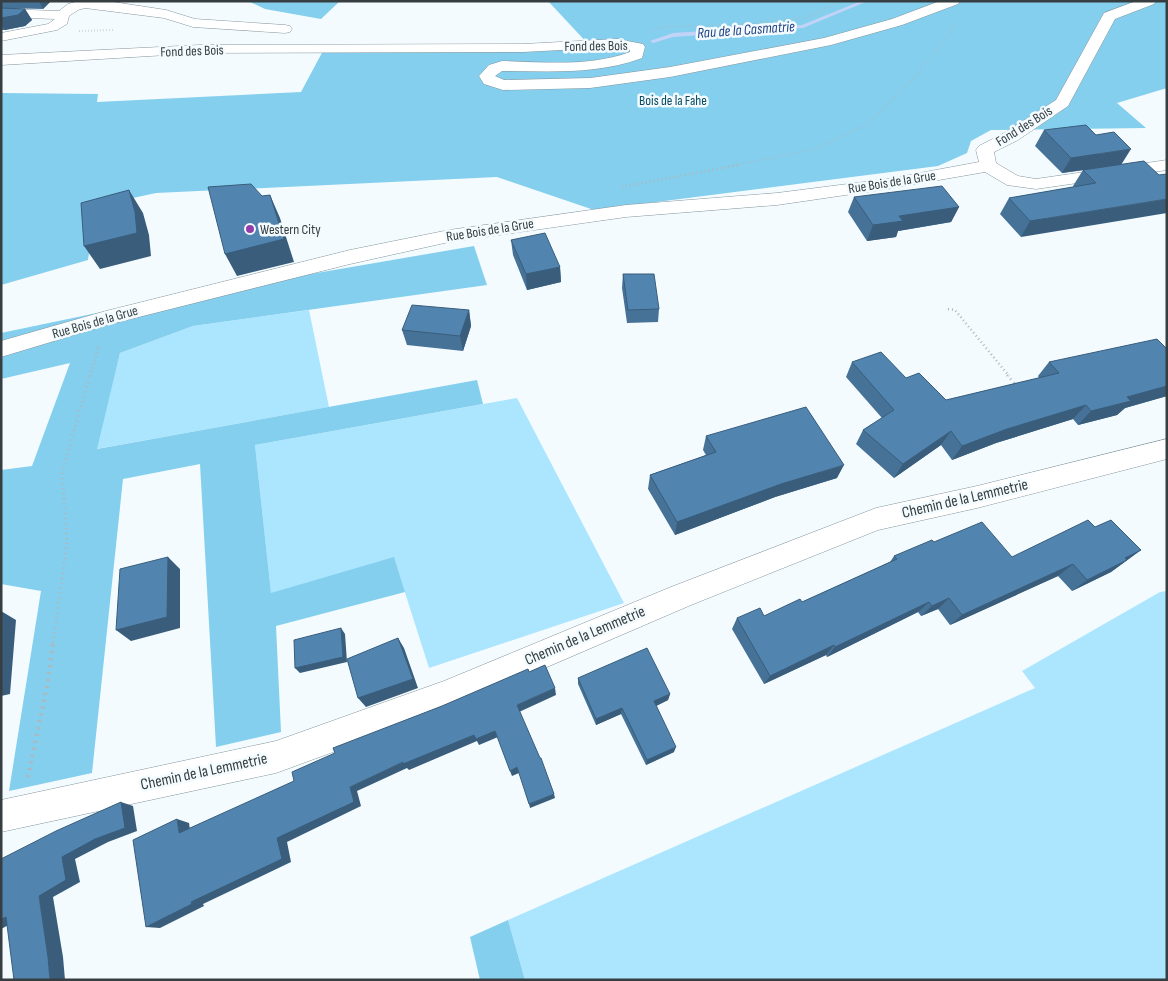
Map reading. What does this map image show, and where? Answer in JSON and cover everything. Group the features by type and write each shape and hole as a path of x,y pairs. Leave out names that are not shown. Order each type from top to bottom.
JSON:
{"street":[{"name":"Fond des Bois","path":"1,60 200,49 523,48 617,43 638,47 637,55 622,62 580,66 502,66 494,68 487,76 490,81 504,85 590,84 670,72 826,42 897,22 953,1"},
{"name":"Fond des Bois","path":"1149,1 1109,16 1062,103 1012,136 985,150 988,166 1013,181 1036,184 1167,165"},
{"path":"1,12 21,15 62,15 73,7 97,4 166,14 193,23 286,29"},
{"path":"1,37 59,24 62,21 62,15"},
{"name":"Rue Bois de la Grue","path":"1,349 106,318 350,257 449,236 626,211 777,199 887,184 988,166"},
{"name":"Chemin de la Lemmetrie","path":"11,814 276,757 445,696 681,596 876,519 977,497 1167,449"}],"path":[{"path":"645,35 660,27 732,25 805,18 840,1"},
{"path":"626,186 812,150 866,125 889,100 922,70 941,40 958,21"},
{"path":"39,30 120,30"},
{"path":"948,309 955,310 1016,385"},
{"path":"11,814 48,680 67,543 62,472 106,318"}],"shaded area":[{"path":"309,310 329,407 96,449 120,353 193,326"},
{"path":"517,398 624,603 429,668 394,558 271,594 255,445"},
{"path":"1167,591 1167,980 525,980 508,920 1035,688 1022,671 1160,592"}],"green space":[{"path":"248,1 340,1 321,19 265,9"},
{"name":"Bois de la Fahe","path":"548,1 1167,1 1167,88 1117,103 1146,128 991,130 971,141 967,153 938,166 594,210 497,177 156,193 96,206 88,260 1,285 1,93 98,94 97,102 301,92 324,49 589,45"},
{"path":"474,246 487,285 193,326 120,353 97,449 477,380 483,404 255,445 271,593 394,557 405,592 276,626 281,732 216,747 200,464 123,479 92,773 9,791 41,591 1,584 1,470 32,466 70,363 1,379 1,333 159,300"},
{"path":"508,920 525,980 480,980 470,937"}],"building":[{"path":"1,8 25,9 18,15 1,18"},
{"path":"1086,125 1096,135 1114,132 1131,149 1071,158 1044,130"},
{"path":"1144,161 1159,175 1167,174 1167,199 1030,221 1009,198 1096,183 1083,170"},
{"path":"251,184 262,196 270,195 284,239 225,254 208,187"},
{"path":"942,186 959,207 899,216 903,221 873,225 854,197"},
{"path":"129,190 135,212 137,233 84,246 81,203"},
{"path":"545,233 560,267 526,274 511,240"},
{"path":"623,274 654,274 659,309 628,310"},
{"path":"412,305 469,310 460,336 402,330"},
{"path":"1157,339 1167,348 1167,386 1127,397 1131,401 1091,411 1086,405 1007,429 962,446 951,431 903,464 863,430 894,410 852,362 881,352 906,378 919,373 946,400 1059,373 1049,362"},
{"path":"806,407 844,465 781,484 677,522 650,475 716,452 706,436"},
{"path":"1088,520 1095,527 1111,520 1141,550 1125,558 1127,560 1087,580 1073,564 962,615 949,598 932,606 929,602 770,676 737,618 760,608 764,616 800,599 802,602 897,559 894,556 982,522 1012,557"},
{"path":"168,557 167,617 116,630 120,569"},
{"path":"341,628 343,657 295,668 294,640"},
{"path":"398,638 413,679 358,698 347,659"},
{"path":"647,648 670,694 654,701 676,747 647,760 622,708 596,719 578,678"},
{"path":"545,665 555,688 517,705 541,758 554,794 529,804 517,767 510,771 495,731 476,739 474,735 403,764 403,762 350,787 354,802 277,838 282,859 191,902 192,904 146,927 133,840 177,819 179,833 294,781 292,772 335,753 333,748 442,706 528,669 529,672"},
{"path":"121,802 125,828 95,839 62,857 66,880 39,896 50,980 14,980 6,917 1,919 1,859 56,831"}],"waterway":[{"name":"Rau de la Casmatrie","path":"653,41 673,35 803,26 866,1"}],"place":[{"name":"Western City","path":"250,229"}]}
